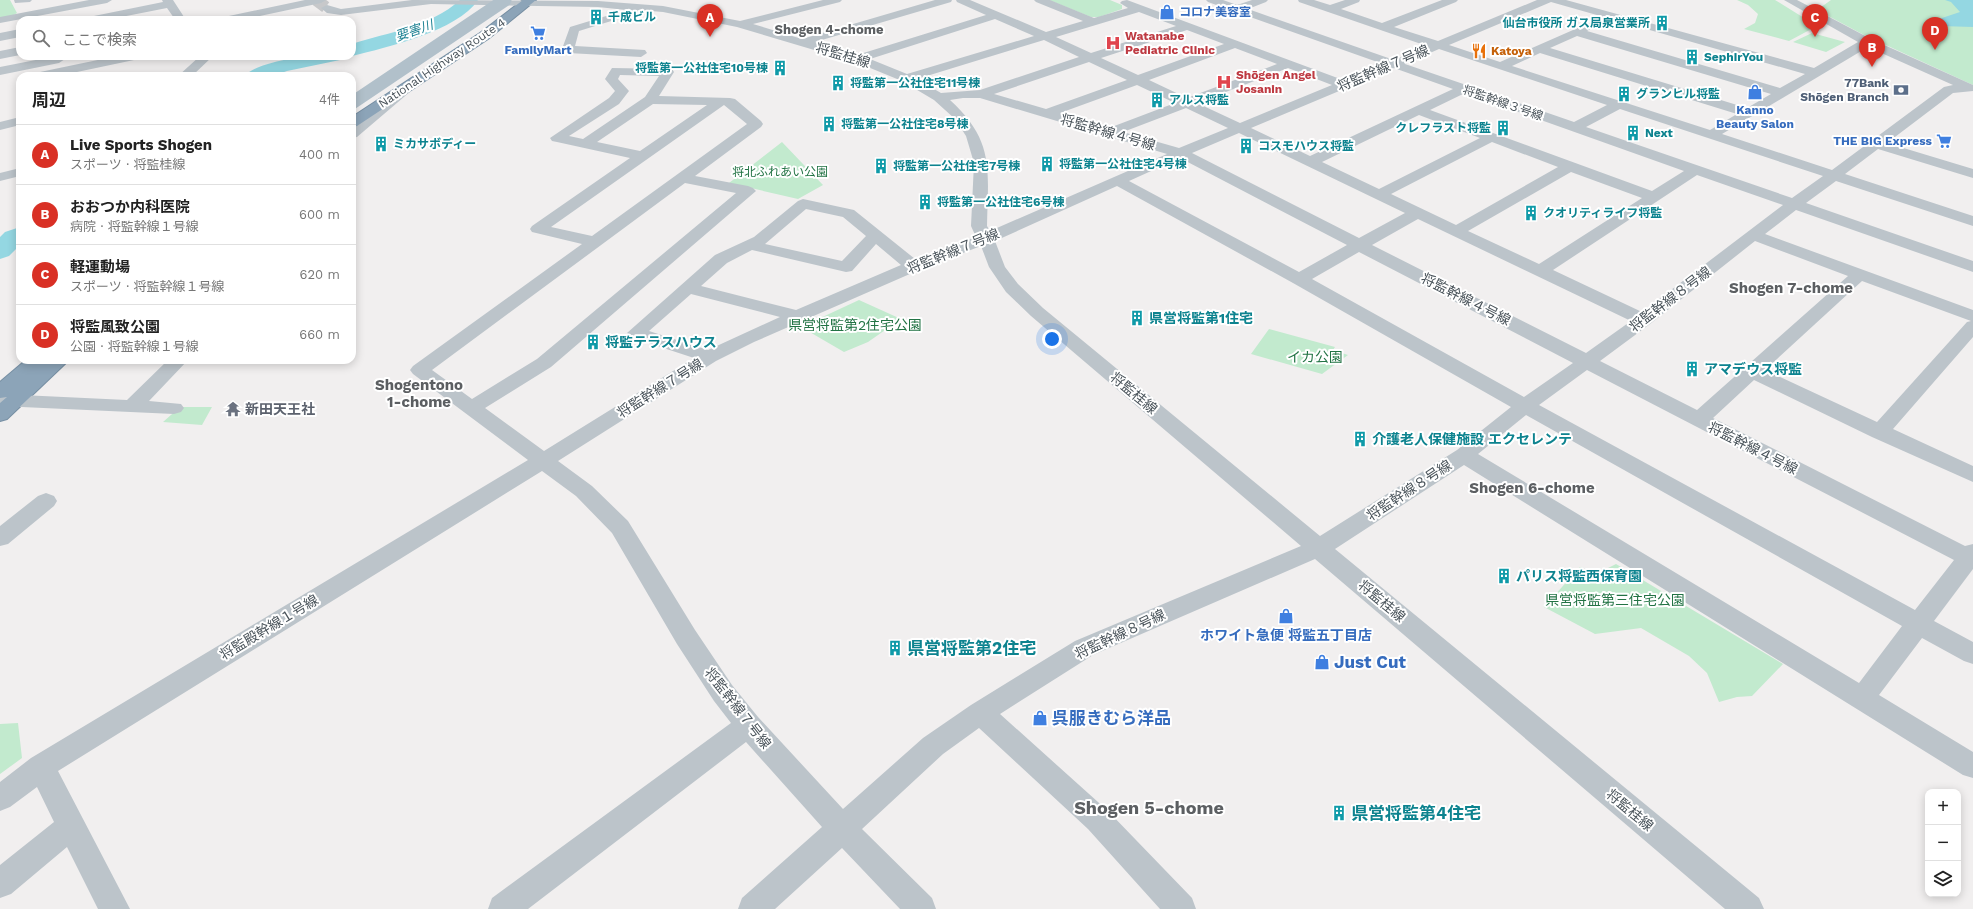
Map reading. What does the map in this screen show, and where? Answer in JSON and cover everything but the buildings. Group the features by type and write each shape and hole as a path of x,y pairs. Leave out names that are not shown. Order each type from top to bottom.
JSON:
{"highway":[{"name":"National Highway Route 4","path":"356,121 414,81 484,36 510,2"},
{"name":"National Highway Route 4","path":"356,109 398,80 458,44 510,2"},
{"path":"4,402 35,364"},
{"path":"4,402 54,364"}],"main road":[{"path":"356,100 497,8 510,2"}],"street":[{"path":"22,0 26,15"},
{"path":"21,16 107,0"},
{"path":"264,16 341,0"},
{"path":"641,53 568,49 574,29 670,0"},
{"path":"791,0 807,8"},
{"path":"739,24 836,0"},
{"path":"800,43 947,0"},
{"path":"966,2 985,0"},
{"path":"1040,0 1096,22"},
{"path":"1118,0 1344,85"},
{"name":"将監幹線３号線","path":"1212,0 1573,128 1973,266"},
{"path":"1237,9 1262,0"},
{"path":"1304,0 1973,221"},
{"path":"1330,9 1355,0"},
{"path":"1382,27 1452,0"},
{"name":"将監幹線７号線","path":"921,909 842,828 748,725 723,693 690,643 620,527 584,491 542,460 709,357 747,338 913,266 986,239 1180,153 1547,0"},
{"path":"1554,0 1816,73"},
{"path":"1789,0 1867,42 1969,89"},
{"name":"将監桂線","path":"324,4 331,11 341,12 410,2 450,1 644,7 691,14 739,24 892,71 939,97 960,116 973,136 981,163 979,226 997,267 1012,288 1037,312 1320,548 1748,909"},
{"path":"107,16 169,2 179,16"},
{"path":"356,95 510,2"},
{"path":"966,2 1042,35 1138,80 1644,320"},
{"path":"249,16 324,4"},
{"path":"906,78 1042,35 1096,22 1139,8"},
{"path":"856,59 996,15"},
{"path":"1501,66 1611,16"},
{"path":"0,20 16,17"},
{"path":"1058,22 1072,28"},
{"path":"981,94 1088,57 1134,44 1188,26"},
{"path":"1577,32 1782,93"},
{"path":"0,37 16,34"},
{"path":"1711,135 1867,42"},
{"path":"1045,114 1236,44"},
{"path":"1541,49 1749,113"},
{"path":"0,55 16,52"},
{"path":"0,66 29,60"},
{"path":"0,71 52,60"},
{"path":"59,72 115,60"},
{"path":"189,72 203,60"},
{"path":"1110,132 1288,64"},
{"path":"585,144 650,100 668,72 616,71 611,78 622,91 614,101 557,138 585,144 643,156"},
{"path":"356,131 376,116 414,81"},
{"path":"1310,162 1464,89"},
{"name":"将監幹線８号線","path":"753,909 933,746 980,714 1084,648 1320,548 1464,455 1525,406 1644,320 1794,204 1835,176 1949,90 1969,89"},
{"name":"将監幹線４号線","path":"939,97 963,94 981,94 1180,153 1587,361 1698,420 1971,556"},
{"path":"542,460 420,370 756,124 730,102 650,100"},
{"path":"595,242 538,229 721,101"},
{"path":"1573,128 1618,104"},
{"path":"1420,111 1654,197"},
{"path":"0,126 16,122"},
{"path":"1378,195 1492,137"},
{"path":"1876,144 1973,174"},
{"path":"1456,231 1570,166"},
{"path":"1540,271 1695,170"},
{"path":"0,177 16,173"},
{"path":"472,407 544,363 748,191 682,178"},
{"path":"1118,181 1299,279 1973,654"},
{"path":"709,357 636,333 721,259 760,240 803,204 848,213 913,266"},
{"path":"1299,279 1416,213"},
{"path":"750,245 846,267 876,235"},
{"path":"1754,235 1973,316"},
{"path":"1698,420 1860,274"},
{"path":"689,288 798,316"},
{"path":"1879,432 1973,326"},
{"path":"133,405 175,364"},
{"path":"1753,372 1973,475"},
{"path":"4,402 133,405 174,408"},
{"path":"1464,455 1973,766"},
{"name":"将監殿幹線１号線","path":"0,798 41,767 542,460"},
{"path":"0,538 46,501"},
{"path":"1862,698 1918,623 1971,556"},
{"path":"980,714 1098,820 1181,909"},
{"path":"503,909 748,725"},
{"path":"41,767 114,909"},
{"path":"0,884 71,826"}],"green space":[{"path":"0,0 10,0 17,13 0,19"},
{"path":"1049,0 1110,0 1122,5 1122,9 1099,17 1091,17"},
{"path":"1737,0 1775,0 1817,26 1789,41 1744,29 1755,23 1758,14 1748,5"},
{"path":"1831,0 1973,0 1973,85 1864,35 1817,10"},
{"path":"1812,33 1845,42 1826,52 1793,42"},
{"name":"将北ふれあい公園","path":"782,142 823,185 798,199 729,183"},
{"name":"県営将監第2住宅公園","path":"859,300 901,319 868,342 844,352 801,327"},
{"name":"イカ公園","path":"1269,329 1335,347 1333,350 1348,355 1322,374 1251,354"},
{"path":"180,407 212,407 202,425 163,422"},
{"name":"県営将監第三住宅公園","path":"1616,564 1783,664 1752,696 1737,697 1719,702 1707,673 1689,656 1641,628 1595,634 1544,607 1580,567 1596,574"},
{"path":"18,723 22,758 0,774 0,724"}],"water":[{"path":"1945,0 1973,0 1973,27 1940,26 1931,23 1960,12 1951,2"}],"waterway":[{"name":"要害川","path":"356,49 415,32 430,26 458,11 470,0"},
{"name":"要害川","path":"266,72 282,66 313,60"},
{"name":"要害川","path":"0,251 16,236"}],"tunnel":[{"path":"316,0 327,8"}],"place":[{"name":"コロナ美容室","path":"1167,12"},
{"name":"千成ビル","path":"596,17"},
{"name":"仙台市役所 ガス局泉営業所","path":"1662,23"},
{"name":"FamilyMart","path":"538,33"},
{"name":"Live Sports Shogen","path":"710,37"},
{"name":"軽運動場","path":"1815,37"},
{"name":"Watanabe Pediatric Clinic","path":"1113,43"},
{"name":"将監風致公園","path":"1935,50"},
{"name":"Katoya","path":"1479,51"},
{"name":"SephirYou","path":"1692,57"},
{"name":"おおつか内科医院","path":"1872,67"},
{"name":"将監第一公社住宅10号棟","path":"780,68"},
{"name":"Shōgen Angel Josanin","path":"1224,82"},
{"name":"将監第一公社住宅11号棟","path":"838,83"},
{"name":"77Bank Shōgen Branch","path":"1901,90"},
{"name":"Kanno Beauty Salon","path":"1755,92"},
{"name":"グランヒル将監","path":"1624,94"},
{"name":"アルス将監","path":"1157,100"},
{"name":"将監第一公社住宅8号棟","path":"829,124"},
{"name":"クレフラスト将監","path":"1503,128"},
{"name":"Next","path":"1633,133"},
{"name":"THE BIG Express","path":"1944,141"},
{"name":"ミカサボディー","path":"381,144"},
{"name":"コスモハウス将監","path":"1246,146"},
{"name":"将監第一公社住宅4号棟","path":"1047,164"},
{"name":"将監第一公社住宅7号棟","path":"881,166"},
{"name":"将監第一公社住宅6号棟","path":"925,202"},
{"name":"クオリティライフ将監","path":"1531,213"},
{"name":"県営将監第1住宅","path":"1137,318"},
{"name":"将監テラスハウス","path":"593,342"},
{"name":"アマデウス将監","path":"1692,369"},
{"name":"新田天王社","path":"233,409"},
{"name":"介護老人保健施設 エクセレンテ","path":"1360,439"},
{"name":"パリス将監西保育園","path":"1504,576"},
{"name":"ホワイト急便 将監五丁目店","path":"1286,616"},
{"name":"県営将監第2住宅","path":"895,648"},
{"name":"Just Cut","path":"1322,662"},
{"name":"呉服きむら洋品","path":"1040,718"},
{"name":"県営将監第4住宅","path":"1339,813"}],"district":[{"name":"Shogen 4-chome","path":"829,29"},
{"name":"Shogen 7-chome","path":"1791,288"},
{"name":"Shogentono 1-chome","path":"419,394"},
{"name":"Shogen 6-chome","path":"1532,488"},
{"name":"Shogen 5-chome","path":"1149,808"}]}
